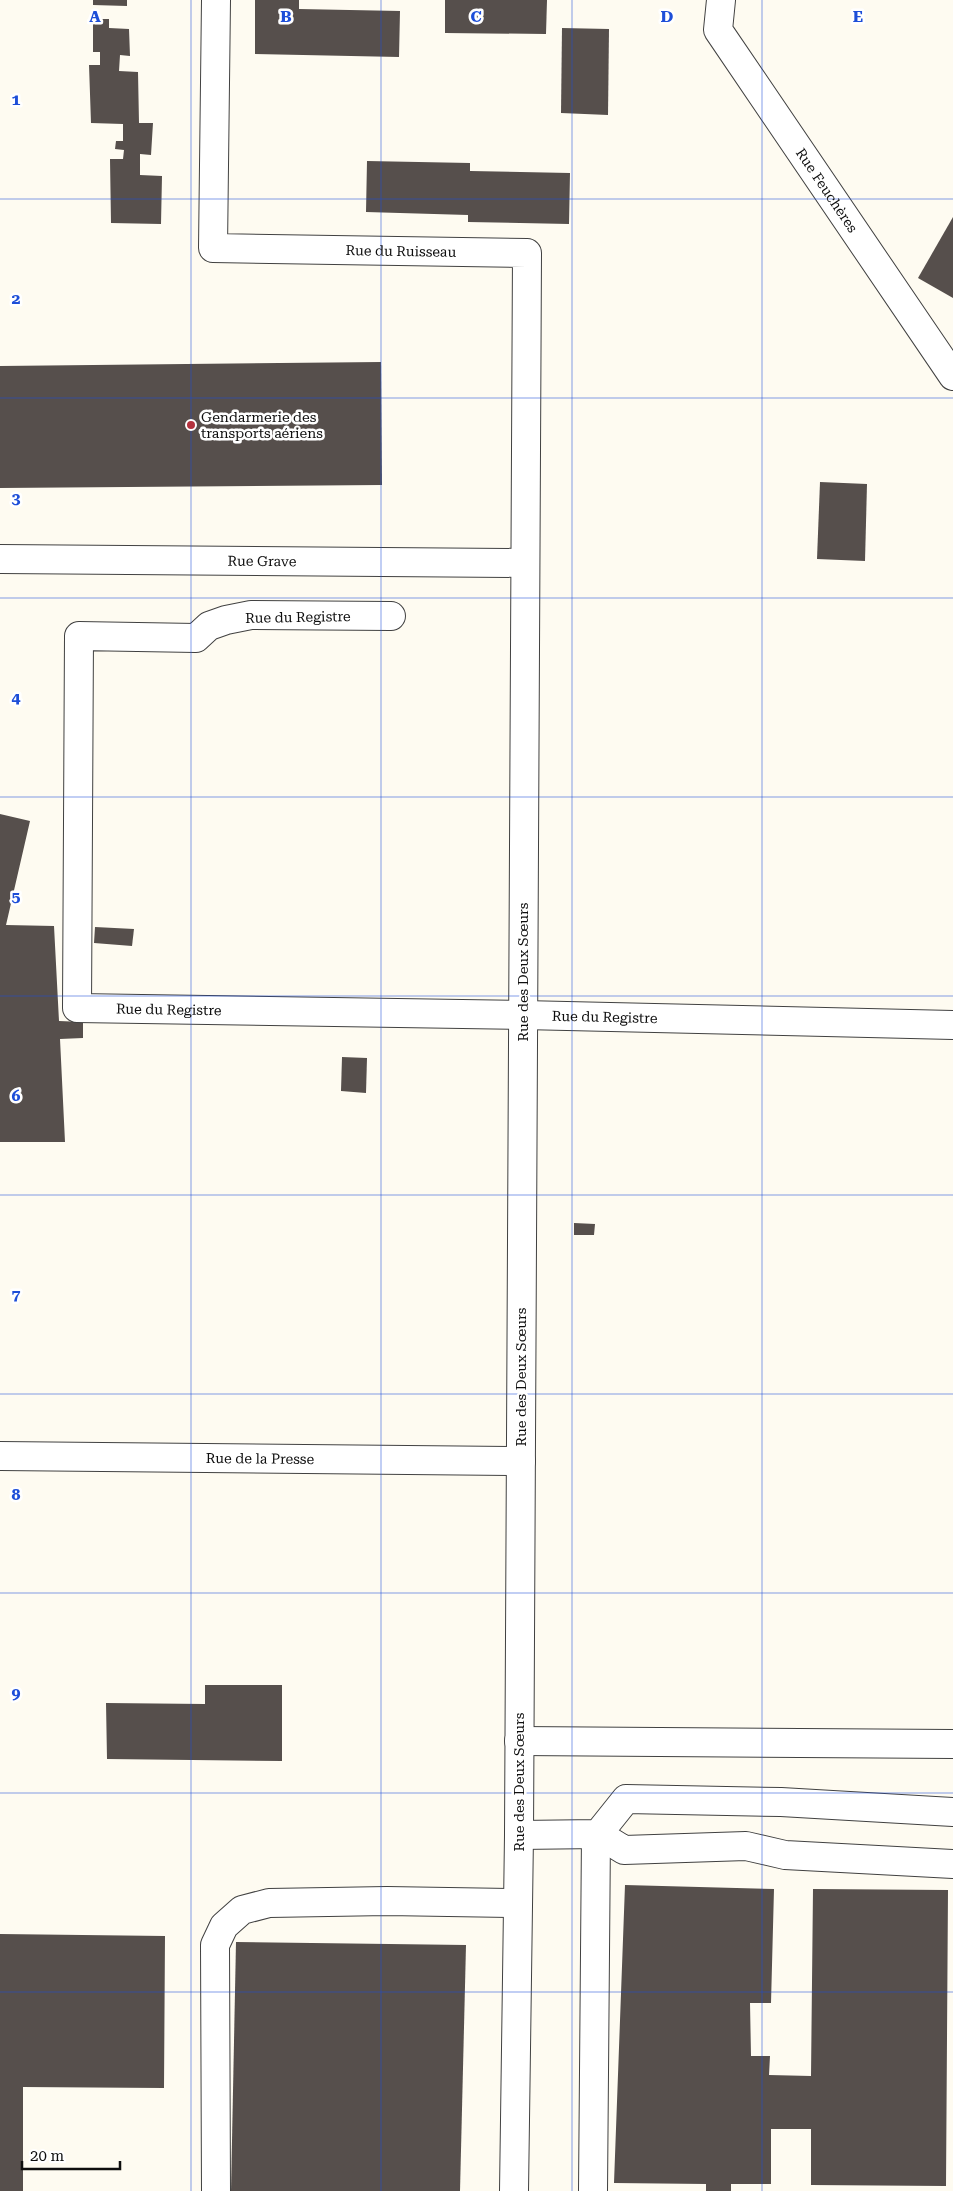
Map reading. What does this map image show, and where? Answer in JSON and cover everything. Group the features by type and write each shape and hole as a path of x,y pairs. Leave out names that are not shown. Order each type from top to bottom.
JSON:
{"lane":[{"name":"Rue du Ruisseau","path":"216,0 213,248 527,253 525,562"},
{"name":"Rue Feuchères","path":"721,0 718,30 953,376"},
{"name":"Rue Grave","path":"0,559 525,562"},
{"name":"Rue des Deux Sœurs","path":"514,2191 519,1835 525,562"},
{"name":"Rue du Registre","path":"391,616 251,615 209,626 196,638 79,636 77,1008 523,1015 953,1025"},
{"name":"Rue de la Presse","path":"0,1456 521,1461"},
{"path":"519,1740 953,1744"},
{"path":"593,2191 597,1834 626,1799 781,1802 953,1812"},
{"path":"519,1835 597,1834 624,1850 746,1846 785,1855 953,1864"},
{"path":"216,2191 214,1945 224,1926 242,1910 269,1903 387,1901 518,1903"}],"building":[{"path":"93,0 127,0 127,6 93,5"},
{"path":"255,0 299,0 299,9 400,11 399,57 255,54"},
{"path":"445,0 547,0 546,34 445,33"},
{"path":"93,19 109,19 109,28 129,29 130,56 120,55 119,71 138,72 139,123 153,123 151,155 140,154 140,175 162,176 161,224 111,223 110,159 123,159 124,150 115,149 116,141 123,141 123,124 91,123 89,65 100,65 100,52 93,52"},
{"path":"562,28 609,29 608,115 561,113"},
{"path":"367,161 470,163 470,171 570,173 569,224 468,222 468,215 366,212"},
{"path":"953,217 953,298 918,278"},
{"name":"Gendarmerie des transports aériens","path":"381,362 382,485 0,488 0,366"},
{"path":"820,482 867,484 865,561 817,559"},
{"path":"0,814 30,821 6,925 54,926 59,1021 83,1022 83,1038 60,1039 65,1142 0,1142"},
{"path":"95,927 134,929 132,946 94,943"},
{"path":"342,1057 367,1058 366,1093 341,1091"},
{"path":"574,1223 595,1224 594,1235 574,1235"},
{"path":"205,1685 282,1685 282,1761 107,1759 106,1703 205,1704"},
{"path":"625,1885 774,1889 771,2003 750,2003 751,2056 770,2056 769,2075 811,2076 813,1889 948,1890 946,2186 811,2185 811,2129 771,2129 771,2184 731,2184 731,2191 706,2191 706,2184 614,2183"},
{"path":"0,1934 165,1936 164,2088 23,2087 23,2191 0,2191"},
{"path":"236,1942 466,1945 460,2191 231,2191"}],"place":[{"name":"Gendarmerie des transports aériens","path":"191,425"}]}
